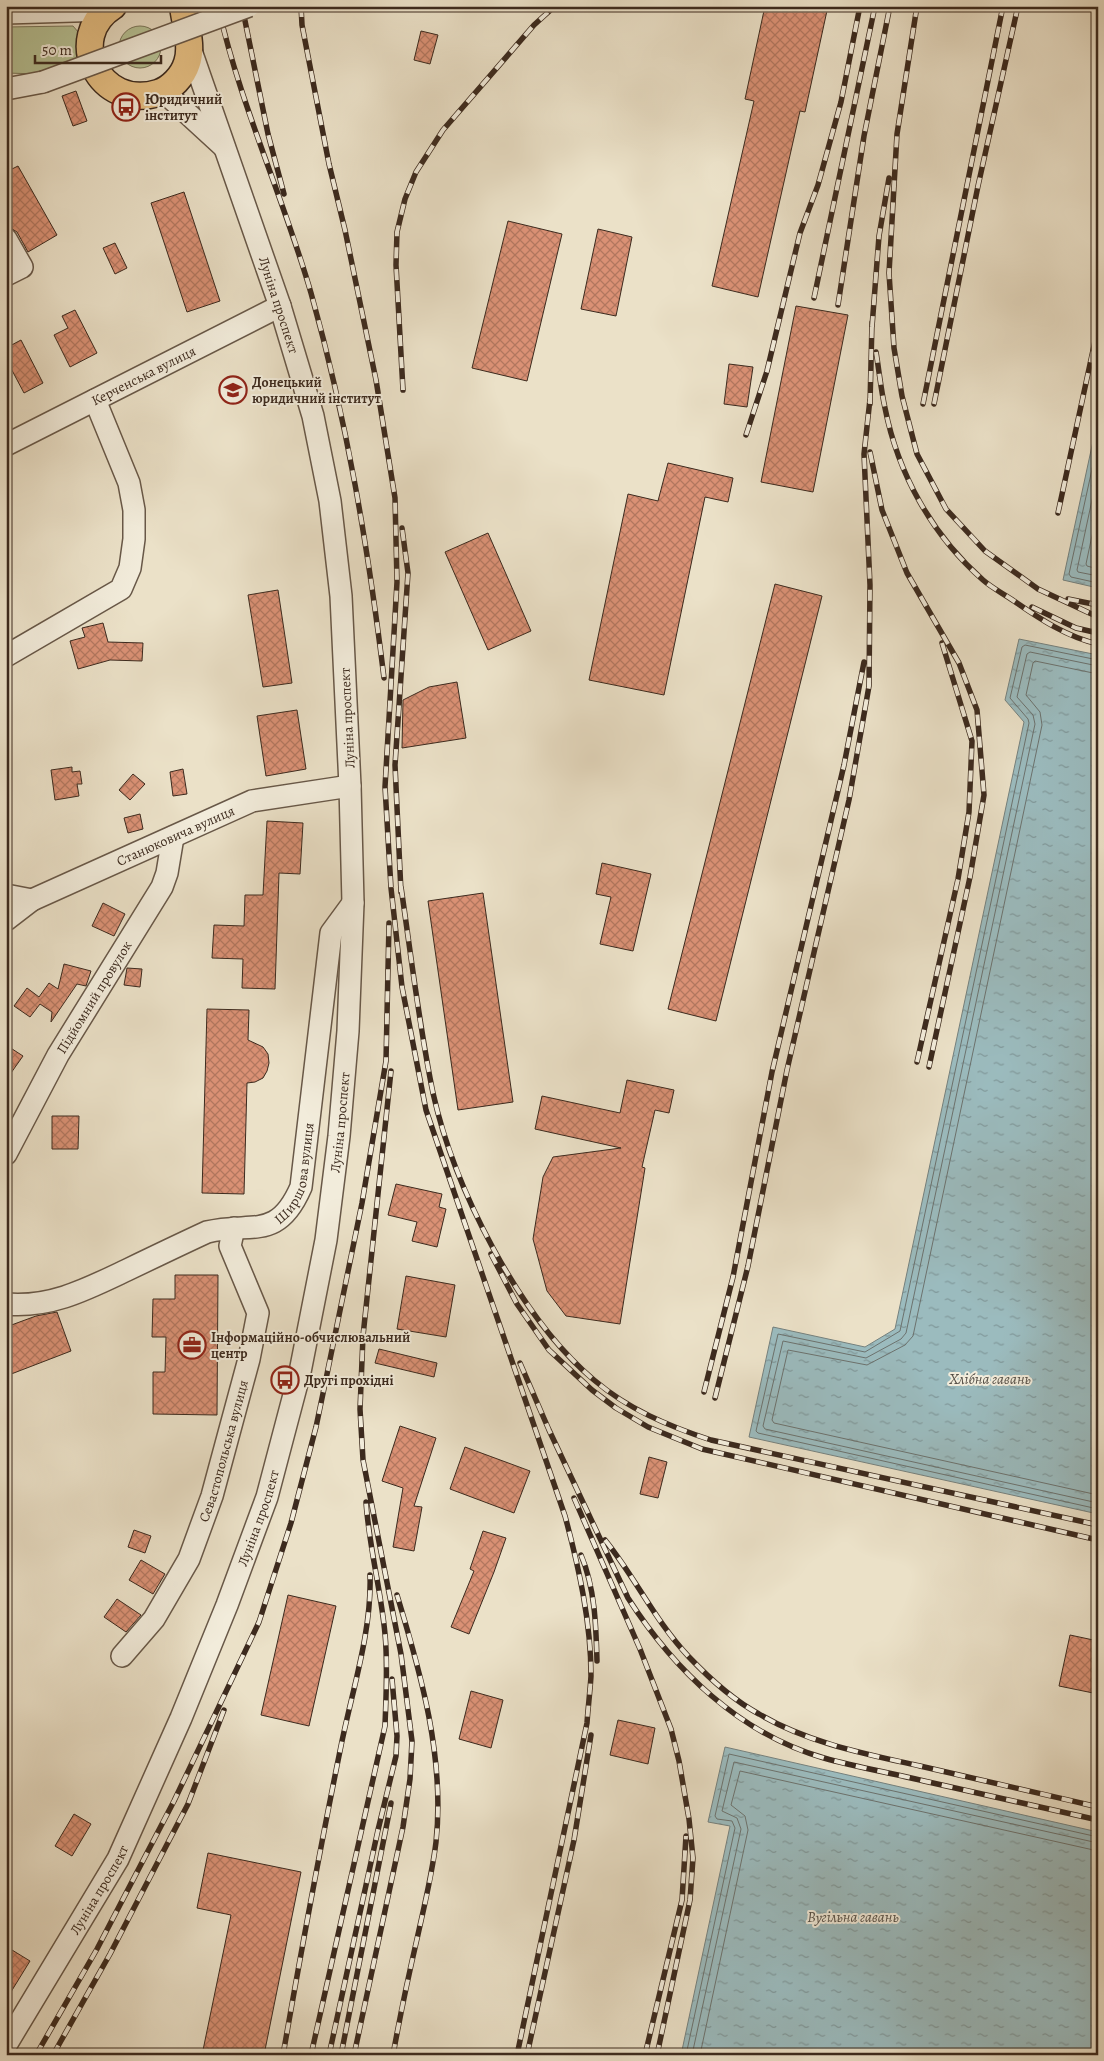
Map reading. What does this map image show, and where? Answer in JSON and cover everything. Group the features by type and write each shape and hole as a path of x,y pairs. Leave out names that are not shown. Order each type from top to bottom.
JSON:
{"main road":[{"path":"110,8 97,23 91,38 90,54 95,69 103,82 116,91 130,96 146,97 163,91 178,79 187,63 186,26 167,6"}],"street":[{"path":"6,89 42,82 249,6"},
{"path":"6,13 110,8"},
{"path":"67,11 91,38"},
{"name":"Луніна проспект","path":"6,2045 118,1859 192,1692 267,1497 300,1372 326,1240 348,1031 353,903 350,786 341,596 330,501 313,416 280,306 186,26"},
{"path":"6,81 42,82"},
{"name":"Луніна проспект","path":"163,91 226,148"},
{"path":"6,239 14,271"},
{"name":"Керченська вулиця","path":"6,444 280,306"},
{"path":"6,656 121,589 130,568 134,538 134,510 129,483 95,400"},
{"name":"Станюковича вулиця","path":"6,920 32,900 252,801 350,786"},
{"name":"Підйомний провулок","path":"6,1154 58,1055 162,887 167,872 173,837"},
{"path":"6,895 32,900"},
{"name":"Ширшова вулиця","path":"6,1304 47,1303 72,1296 207,1232 234,1228 252,1228 273,1222 283,1215 294,1203 301,1187 331,933 353,903"},
{"name":"Севастопольська вулиця","path":"122,1656 154,1618 189,1559 212,1496 250,1358 258,1313 230,1246 234,1228"}],"green space":[{"path":"73,26 85,40 85,58 39,74 6,73 6,27"},
{"path":"144,26 152,29 158,35 161,47 158,59 152,65 136,68 128,65 122,59 119,43 122,35 128,29"}],"water":[{"path":"1098,418 1098,588 1063,580"},
{"name":"Хлібна гавань","path":"1019,639 1098,655 1098,1514 749,1437 773,1327 865,1347 895,1329 1024,722 1005,700"},
{"name":"Вугільна гавань","path":"725,1747 1098,1832 1098,2055 681,2055 730,1826 708,1822"}],"building":[{"path":"765,6 828,6 805,112 800,111 758,297 712,286 754,101 745,99"},
{"path":"421,31 438,35 430,64 414,60"},
{"path":"76,91 87,121 73,126 62,96"},
{"path":"18,166 57,235 28,252 17,232 6,223 6,172"},
{"path":"184,192 220,301 187,312 151,203"},
{"path":"508,221 562,234 527,381 472,368"},
{"path":"598,229 632,237 616,316 581,309"},
{"path":"115,243 127,268 115,274 103,248"},
{"path":"796,306 848,315 813,492 761,482"},
{"path":"75,310 97,353 70,367 54,335 68,328 62,316"},
{"path":"21,340 43,383 24,393 6,359 6,348"},
{"path":"729,364 753,367 747,407 724,404"},
{"path":"668,463 733,478 728,502 705,497 664,695 589,680 628,494 658,501"},
{"path":"488,533 531,631 488,650 445,552"},
{"path":"775,584 822,596 716,1021 668,1009"},
{"path":"278,590 292,683 263,687 248,595"},
{"path":"103,623 108,642 143,643 142,661 110,660 78,669 70,641 85,637 82,628"},
{"path":"457,682 466,738 402,748 403,700 429,687"},
{"path":"297,710 306,769 266,776 257,716"},
{"path":"72,767 72,772 80,771 82,784 77,784 79,796 55,800 51,770"},
{"path":"183,769 187,794 173,796 170,772"},
{"path":"133,774 145,784 130,800 119,790"},
{"path":"140,814 143,829 128,833 124,818"},
{"path":"267,821 303,823 300,874 279,873 275,989 242,988 243,959 212,958 214,925 244,926 245,895 263,895"},
{"path":"602,863 651,874 633,951 600,944 611,897 596,894"},
{"path":"483,893 513,1102 458,1110 428,901"},
{"path":"103,903 125,914 114,936 92,926"},
{"path":"64,964 91,971 86,986 77,984 51,1022 52,1012 40,1004 30,1017 14,1006 27,988 39,997 49,983 58,989"},
{"path":"127,968 142,969 140,987 124,985"},
{"path":"207,1009 249,1010 248,1040 263,1047 268,1054 269,1063 263,1078 247,1083 244,1194 202,1193"},
{"path":"6,1045 23,1056 6,1080"},
{"path":"627,1080 674,1090 669,1113 655,1110 642,1167 645,1168 620,1324 566,1316 547,1291 533,1239 543,1177 553,1157 621,1148 535,1129 542,1096 620,1113"},
{"path":"52,1116 79,1116 78,1149 52,1149"},
{"path":"396,1184 442,1194 439,1207 446,1209 437,1247 412,1241 417,1222 388,1215"},
{"path":"175,1275 218,1275 217,1415 153,1414 153,1372 165,1372 166,1337 152,1337 153,1299 175,1299"},
{"path":"406,1276 455,1285 446,1337 397,1329"},
{"path":"57,1312 71,1351 6,1376 6,1327 36,1316"},
{"path":"379,1349 437,1363 434,1377 375,1363"},
{"path":"400,1426 436,1438 414,1506 422,1507 414,1551 393,1547 403,1488 382,1481"},
{"path":"465,1447 530,1471 514,1513 450,1489"},
{"path":"649,1457 667,1462 658,1498 640,1494"},
{"path":"134,1530 151,1536 145,1553 128,1547"},
{"path":"483,1531 506,1538 469,1634 451,1627 474,1571 470,1569"},
{"path":"141,1560 165,1574 153,1594 129,1580"},
{"path":"288,1595 336,1606 309,1726 261,1715"},
{"path":"117,1599 141,1615 126,1632 104,1617"},
{"path":"1070,1635 1098,1641 1098,1694 1059,1686"},
{"path":"471,1691 503,1700 491,1748 459,1739"},
{"path":"618,1720 655,1728 648,1764 610,1755"},
{"path":"74,1814 91,1824 72,1856 55,1846"},
{"path":"208,1853 301,1872 264,2055 202,2055 231,1915 197,1908"},
{"path":"12,1950 30,1961 6,2000 6,1959"}],"railway":[{"path":"218,6 238,79 300,257 324,341 355,484 384,678"},
{"path":"242,6 268,134 284,194"},
{"path":"301,6 302,25 329,164 345,230 376,380 395,498 397,582 385,787 391,888 402,987 426,1110 565,1516 575,1555 589,1636 591,1676 587,1723 517,2055"},
{"path":"403,390 396,265 397,232 405,199 416,172 443,130 534,25 555,6"},
{"path":"746,435 767,371 800,233 818,185 841,102 860,6"},
{"path":"814,298 875,6"},
{"path":"838,305 864,136 890,6"},
{"path":"917,6 897,134 889,273 894,348 902,396 917,454 946,509 985,551 1038,589 1098,617"},
{"path":"923,404 1003,6"},
{"path":"934,404 978,186 1018,6"},
{"path":"872,327 879,236 889,178"},
{"path":"870,404 872,322"},
{"path":"1058,513 1098,327"},
{"path":"876,352 885,408 891,432 908,480 933,523 948,543 983,580 994,588 1054,627 1075,637 1098,644"},
{"path":"715,1398 748,1266 787,1070 849,800 869,686 870,585 864,454 870,399"},
{"path":"870,452 882,510 907,573 959,663 977,710 984,795 970,877 929,1067"},
{"path":"401,892 395,765 408,573 402,528"},
{"path":"1068,599 1098,605"},
{"path":"1032,607 1076,628 1098,633"},
{"path":"917,1062 958,879 969,812 972,741 942,643"},
{"path":"704,1392 733,1277 772,1072 844,765 864,662"},
{"path":"401,887 419,1016 433,1093 456,1169 473,1209 516,1287 540,1322 566,1353 594,1380 621,1400 649,1416 711,1440 1098,1525"},
{"path":"36,2055 97,1949 174,1801 259,1622 291,1523 316,1427 326,1379 362,1203 386,1061 389,923"},
{"path":"354,2055 403,1827 410,1779 412,1741 401,1654 363,1460 360,1409 363,1336 391,1071"},
{"path":"491,1254 517,1304 549,1350 592,1390 616,1408 648,1427 702,1449 1098,1540"},
{"path":"520,1363 549,1430 628,1598 646,1625 688,1674 737,1716 764,1733 793,1747 824,1758 1098,1820"},
{"path":"574,1498 640,1649 671,1729 679,1761 689,1819 693,1858 690,1900 657,2055"},
{"path":"311,2055 385,1726 387,1669 385,1634 366,1502"},
{"path":"605,1540 655,1614 689,1657 722,1688 759,1714 797,1733 838,1746 1098,1807"},
{"path":"581,1555 592,1594 597,1661"},
{"path":"283,2055 341,1746 365,1639 370,1596 370,1575"},
{"path":"393,2055 432,1867 438,1811 437,1779 429,1717 397,1595"},
{"path":"329,2055 396,1756 397,1736 392,1679"},
{"path":"53,2055 110,1954 188,1804 224,1710"},
{"path":"527,2055 574,1840 591,1735"},
{"path":"341,2055 391,1803"},
{"path":"645,2055 682,1900 686,1836"}],"place":[{"name":"Юридичний інститут","path":"126,107"},
{"name":"Донецький юридичний інститут","path":"233,390"},
{"name":"Інформаційно-обчислювальний центр","path":"192,1345"},
{"name":"Другі прохідні","path":"285,1380"}]}
